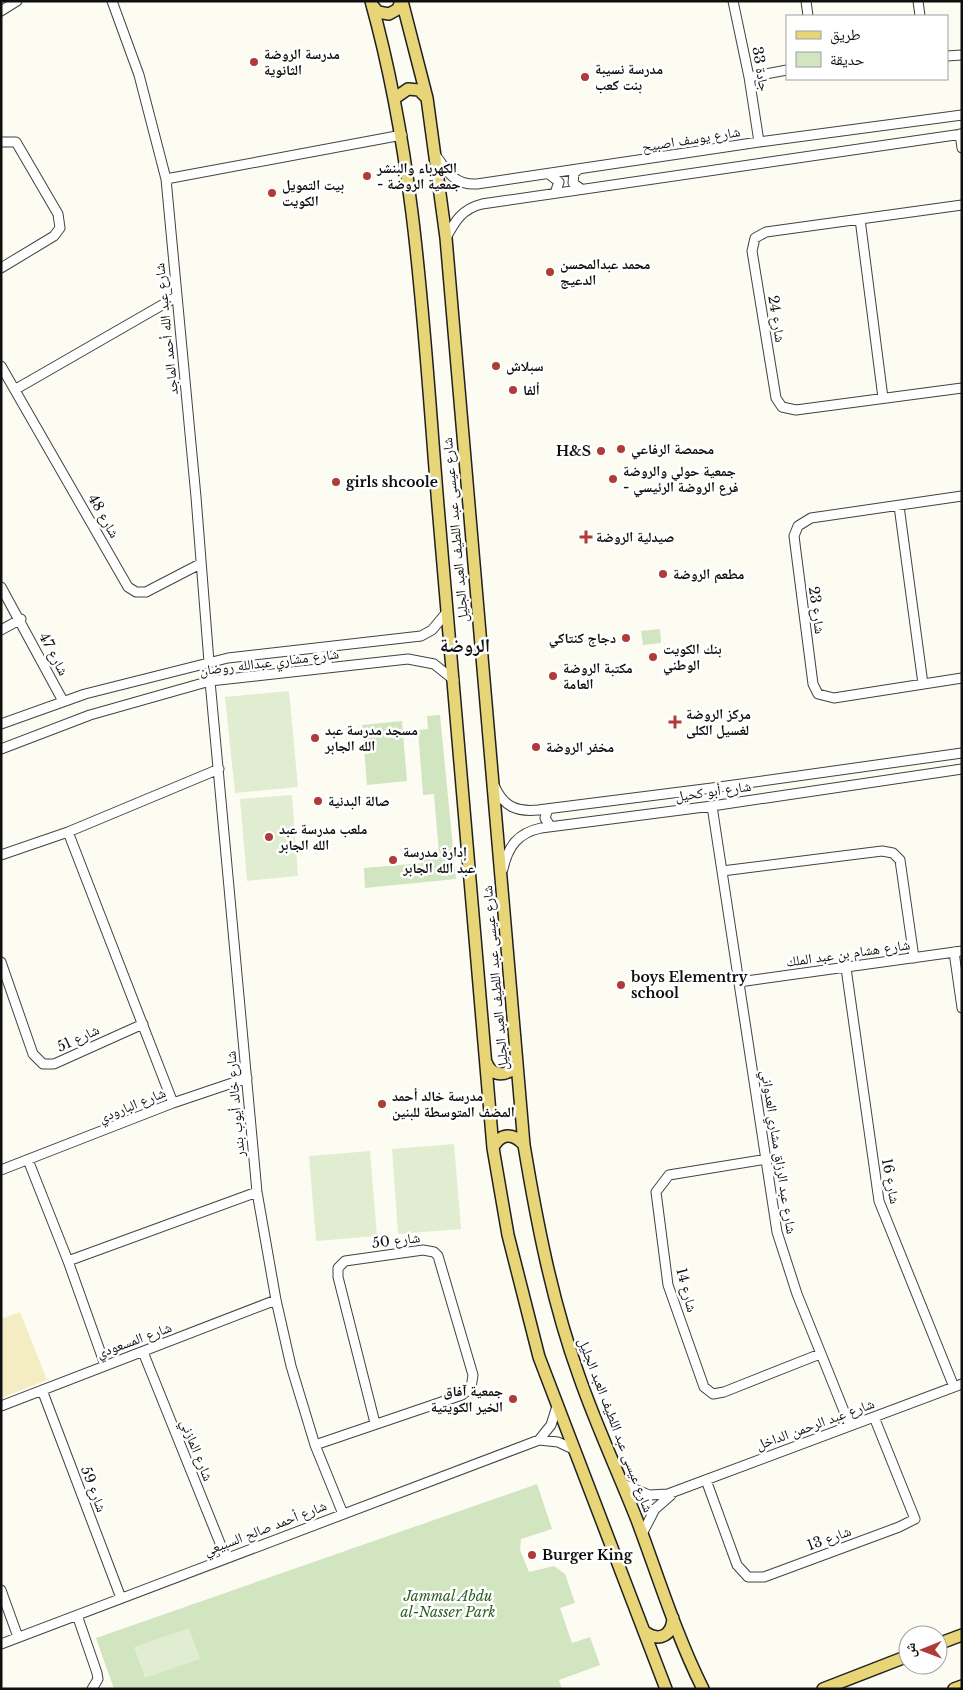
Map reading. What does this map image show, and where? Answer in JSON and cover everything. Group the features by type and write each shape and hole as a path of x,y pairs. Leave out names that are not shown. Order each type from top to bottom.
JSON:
{"main road":[{"path":"371,2 378,12 389,14 398,9 402,1"},
{"name":"شارع عيسى عبد اللطيف العبد الجليل","path":"402,1 427,98 437,157 446,238 524,1145 535,1212 556,1305 579,1376 623,1484 673,1618 703,1689"},
{"name":"شارع عيسى عبد اللطيف العبد الجليل","path":"371,2 395,98 402,135 418,272 493,1148 504,1215 520,1292 539,1356 666,1689"},
{"path":"395,98 408,89 419,90 427,98"},
{"path":"485,1060 488,1067 500,1075 508,1074 518,1064"},
{"path":"493,1148 496,1140 503,1136 511,1135 519,1138 524,1145"},
{"path":"645,1632 652,1637 660,1638 668,1634 672,1627 673,1618"},
{"path":"948,1640 962,1635"},
{"path":"823,1689 898,1660"},
{"path":"954,1689 962,1686"}],"street":[{"path":"1,11 17,1"},
{"name":"شارع عبد الله أحمد الماجد","path":"112,1 139,75 166,179 196,498 209,662"},
{"name":"جادة 33","path":"733,1 749,77 759,142"},
{"path":"806,1 808,15"},
{"path":"918,1 920,15"},
{"path":"948,56 962,55"},
{"path":"749,77 786,70"},
{"name":"شارع يوسف اصبيح","path":"437,157 449,175 466,185 759,142 962,115"},
{"path":"446,238 455,220 471,207 581,189 961,134 962,148"},
{"path":"166,179 402,135"},
{"path":"1,142 16,142 58,214 60,228 54,236 1,268"},
{"path":"578,170 572,178 573,183 581,189"},
{"path":"550,174 559,182 555,193"},
{"name":"شارع 24","path":"962,204 762,233 754,242 752,256 776,398 785,409 796,410 962,388"},
{"path":"860,219 883,398"},
{"path":"16,389 176,297"},
{"name":"شارع 48","path":"1,366 16,389 128,587 136,592 146,592 200,564"},
{"name":"شارع 23","path":"962,496 811,518 801,523 796,529 794,543 813,684 818,694 830,698 962,678"},
{"path":"899,506 923,684"},
{"name":"شارع 47","path":"1,586 63,701"},
{"name":"شارع مشاري عبدالله روضان","path":"1,724 63,701 228,658 421,636 432,630 447,612"},
{"path":"1,630 20,619"},
{"path":"319,649 329,658 323,668"},
{"name":"شارع مشاري عبدالله روضان","path":"2,748 90,716 210,681 408,659 422,660 442,669 454,680"},
{"name":"شارع خالد أيوب بندر","path":"210,681 258,1192 276,1300 292,1366 316,1445 343,1514"},
{"name":"شارع أبو كحيل","path":"492,779 498,794 509,807 528,811 712,788 962,753"},
{"path":"940,756 936,763 942,772"},
{"path":"917,759 922,769 919,776"},
{"path":"1,855 68,832 219,769"},
{"name":"شارع أبو كحيل","path":"502,882 504,861 513,843 528,832 550,826 712,806 962,769"},
{"name":"شارع عبد الرزاق مشاري العدواني","path":"712,806 777,1232 783,1256 820,1354 850,1426"},
{"path":"548,809 545,818 550,826"},
{"path":"68,832 172,1103"},
{"path":"722,872 882,850 893,853 900,860 914,958"},
{"path":"958,952 962,1008"},
{"name":"شارع هشام بن عبد الملك","path":"739,982 958,952"},
{"name":"شارع 51","path":"1,962 33,1054 43,1064 54,1064 143,1024"},
{"name":"شارع 16","path":"846,968 878,1201 958,1385"},
{"name":"شارع البارودي","path":"1,1170 172,1103 246,1078"},
{"path":"28,1160 68,1261 105,1365"},
{"name":"شارع 14","path":"767,1160 670,1175 660,1184 656,1192 668,1285 704,1387 713,1394 724,1392 820,1354"},
{"path":"68,1261 258,1192"},
{"name":"شارع 50","path":"316,1445 375,1423 462,1395 471,1388 473,1375 438,1256 434,1252 424,1250 345,1261 338,1268 338,1277 375,1423"},
{"name":"شارع المسعودي","path":"1,1406 276,1300"},
{"name":"شارع المازني","path":"143,1352 226,1558"},
{"name":"شارع عبد الرحمن الداخل","path":"623,1484 649,1495 678,1491 958,1385"},
{"name":"شارع 59","path":"42,1390 121,1598"},
{"path":"539,1440 551,1425 558,1406"},
{"name":"شارع 13","path":"706,1480 737,1565 748,1577 764,1576 881,1533 915,1519 874,1417"},
{"path":"539,1440 558,1442 575,1450"},
{"name":"شارع أحمد صالح السبيعي","path":"1,1644 539,1440"},
{"name":"شارع عبد الرحمن الداخل","path":"642,1534 655,1509 678,1491"},
{"path":"1,1590 18,1637"},
{"path":"77,1615 98,1673 98,1679 92,1689"}],"green space":[{"path":"660,629 661,643 643,645 641,631"},
{"path":"289,691 298,787 235,793 225,697"},
{"path":"440,715 456,879 365,888 364,868 424,863 423,855 439,853 434,794 423,795 418,730 428,729 427,716"},
{"path":"402,721 407,781 367,785 362,725"},
{"name":"ملعب مدرسة عبد الله الجابر","path":"292,795 298,876 247,881 240,799"},
{"path":"454,1144 461,1229 398,1234 392,1149"},
{"path":"370,1151 377,1236 316,1241 309,1156"},
{"name":"Jammal Abdu al-Nasser Park","path":"537,1484 552,1529 521,1539 520,1550 529,1572 554,1566 565,1574 575,1603 560,1608 572,1643 590,1637 600,1665 559,1680 562,1689 114,1689 96,1638"},
{"path":"189,1628 200,1659 145,1678 134,1647"}],"sand":[{"path":"20,1312 47,1380 1,1398 1,1319"}],"place":[{"name":"مدرسة الروضة الثانوية","path":"254,62"},
{"name":"مدرسة نسيبة بنت كعب","path":"585,77"},
{"name":"الكهرباء والبنشر - جمعية الروضة","path":"367,176"},
{"name":"بيت التمويل الكويت","path":"272,193"},
{"name":"محمد عبدالمحسن الدعيج","path":"550,272"},
{"name":"سبلاش","path":"496,366"},
{"name":"ألفا","path":"513,390"},
{"name":"محمصة الرفاعي","path":"621,449"},
{"name":"H&S","path":"601,451"},
{"name":"جمعية حولي والروضة - فرع الروضة الرئيسي","path":"613,479"},
{"name":"girls shcoole","path":"336,482"},
{"name":"صيدلية الروضة","path":"586,537"},
{"name":"مطعم الروضة","path":"663,574"},
{"name":"دجاج كنتاكي","path":"626,638"},
{"name":"بنك الكويت الوطني","path":"653,657"},
{"name":"مكتبة الروضة العامة","path":"553,676"},
{"name":"مركز الروضة لغسيل الكلى","path":"675,722"},
{"name":"مسجد مدرسة عبد الله الجابر","path":"315,738"},
{"name":"مخفر الروضة","path":"536,747"},
{"name":"صالة البدنية","path":"318,801"},
{"name":"ملعب مدرسة عبد الله الجابر","path":"269,837"},
{"name":"إدارة مدرسة عبد الله الجابر","path":"393,860"},
{"name":"boys Elementry school","path":"621,985"},
{"name":"مدرسة خالد أحمد المضف المتوسطة للبنين","path":"382,1104"},
{"name":"جمعية آفاق الخير الكويتية","path":"513,1399"},
{"name":"Burger King","path":"532,1555"}],"district":[{"name":"الروضة","path":"465,645"}]}
